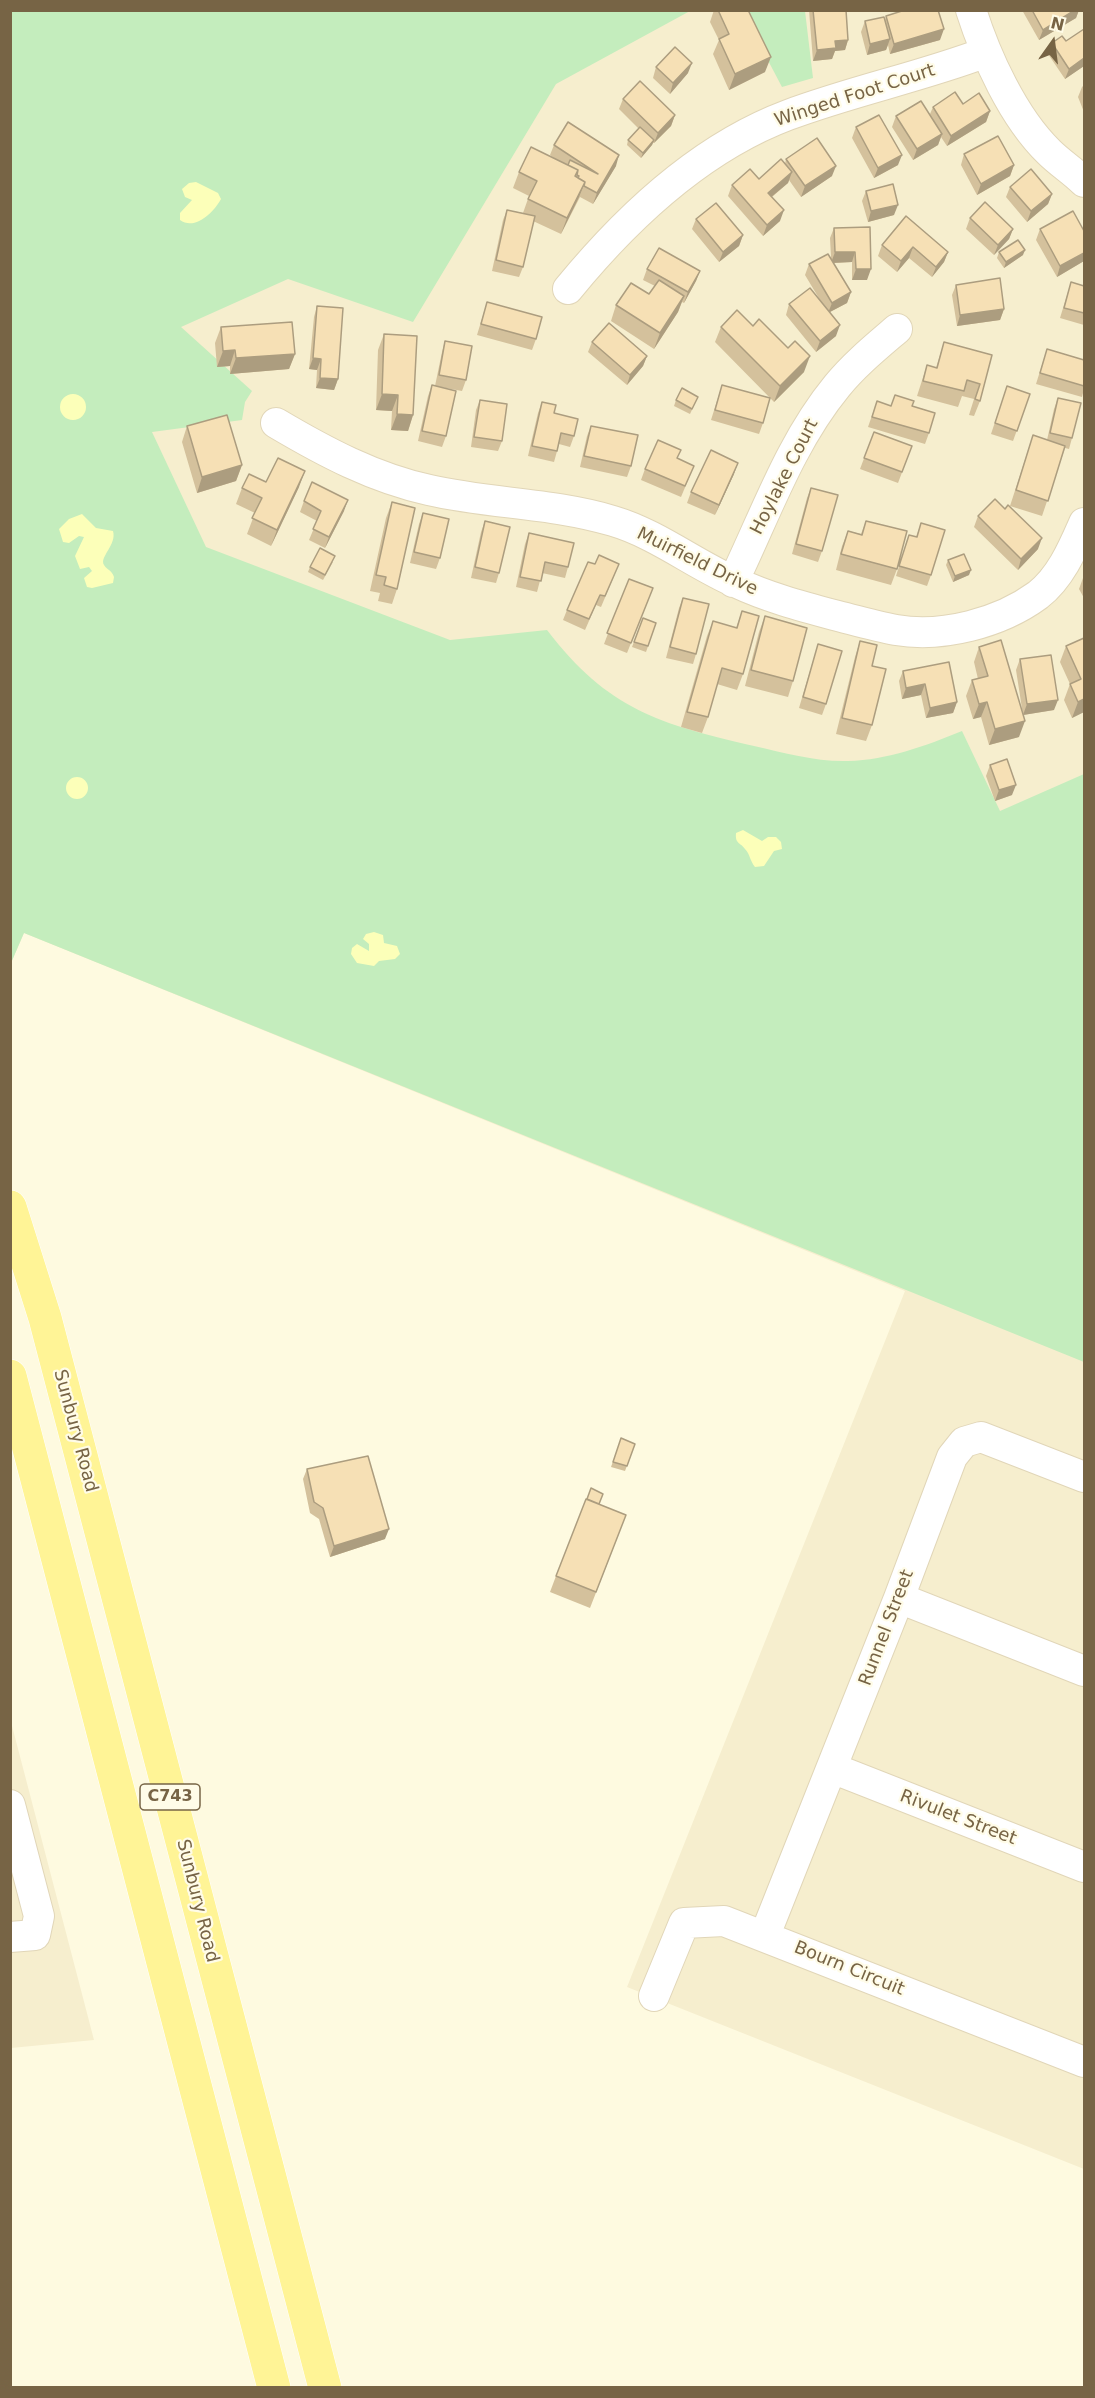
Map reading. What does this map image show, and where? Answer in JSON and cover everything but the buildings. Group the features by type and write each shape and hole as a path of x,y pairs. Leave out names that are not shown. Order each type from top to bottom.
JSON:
{"main road":[{"name":"Sunbury Road","path":"10,1207 45,1318 325,2388"},
{"name":"C743","path":"10,1376 274,2388"}],"street":[{"path":"971,10 984,53 1017,110 1048,151 1084,182"},
{"name":"Winged Foot Court","path":"568,289 602,247 636,214 682,176 738,139 786,116 984,53"},
{"name":"Hoylake Court","path":"733,582 808,425 858,362 897,329"},
{"name":"Muirfield Drive","path":"276,423 338,458 369,472 430,490 614,522 672,548 733,582 780,601 897,630 947,631 995,618 1038,594 1068,559 1084,523"},
{"name":"Runnel Street","path":"765,1935 899,1598 952,1457 964,1442 981,1437 1084,1477"},
{"path":"899,1598 1084,1671"},
{"name":"Rivulet Street","path":"832,1768 1084,1867"},
{"path":"10,1805 39,1916 35,1935 10,1937"},
{"name":"Bourn Circuit","path":"654,1996 684,1923 724,1921 765,1935 1084,2062"}],"shaded area":[{"path":"11,11 1084,11 1084,2169 627,1987 905,1291 24,933 11,963"},
{"path":"11,11 690,11 556,84 413,322 288,279 181,327 252,391 245,402 242,420 152,432 206,547 450,640 547,630 592,679 638,710 663,721 754,746 836,761 863,760 892,755 962,731 1000,811 1084,774 1084,1362 24,933 11,963"},
{"path":"742,11 805,11 813,78 782,87"},
{"path":"11,1722 94,2040 11,2048"}],"sand":[{"path":"196,182 218,193 221,199 204,218 198,222 186,223 180,220 180,213 192,200 185,197 182,189 189,183"},
{"path":"73,394 82,398 86,407 82,416 73,420 64,416 60,407 64,398"},
{"path":"82,514 96,528 113,531 113,541 103,562 114,577 113,583 87,587 84,578 92,571 89,567 80,569 75,556 84,537 79,536 69,543 63,542 59,529 69,519"},
{"path":"73,777 81,777 88,784 88,792 81,799 73,799 66,792 66,784"},
{"path":"743,830 762,841 768,837 776,837 781,842 782,849 774,851 764,866 755,867 747,851 736,839 736,833"},
{"path":"374,932 383,935 384,943 397,946 400,954 395,959 379,961 374,966 357,963 351,954 352,948 357,944 369,951 369,944 363,939 366,934"}]}
